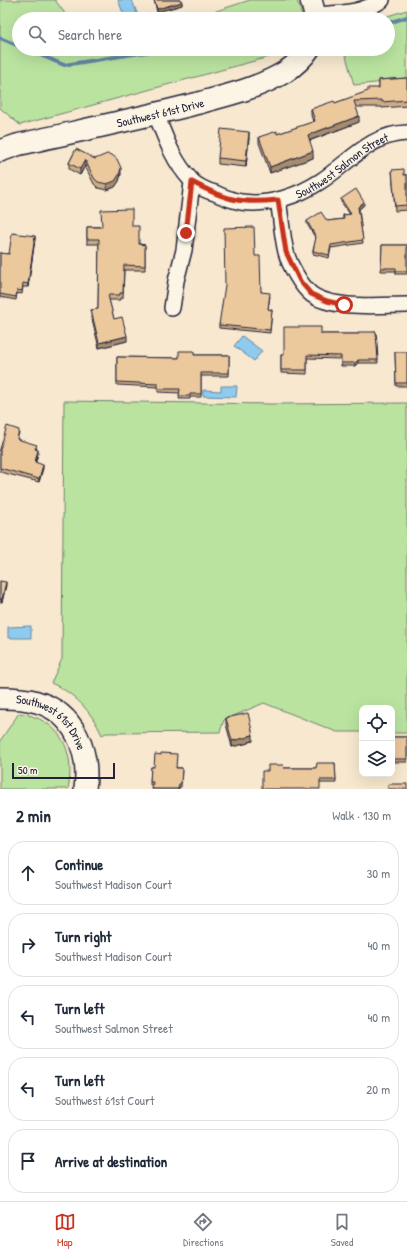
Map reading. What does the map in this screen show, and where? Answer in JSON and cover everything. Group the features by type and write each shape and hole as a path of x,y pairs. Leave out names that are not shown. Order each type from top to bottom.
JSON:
{"street":[{"path":"315,11 355,12 374,5 382,0"},
{"name":"Southwest 61st Drive","path":"0,151 17,145 156,114 219,98 269,80 285,72 296,64 303,56"},
{"name":"Southwest Salmon Street","path":"156,114 169,149 181,169 192,182 210,192 240,202 255,203 278,200 304,191 321,181 372,142 385,137 407,133"},
{"path":"172,308 176,280 184,250 192,182"},
{"path":"278,200 286,252 300,281 311,294 327,301 344,305 407,305"},
{"name":"Southwest 61st Drive","path":"0,698 24,699 38,702 55,710 72,726 78,736 85,758 85,789"}],"green space":[{"path":"0,0 55,0 64,12 12,12 12,56 272,56 20,125 0,108"},
{"path":"250,0 296,0 301,12 213,12"},
{"path":"407,10 407,80 354,85 346,56 395,56 395,14"},
{"path":"64,401 272,404 407,403 407,733 395,733 395,705 359,705 359,732 337,732 264,703 224,720 220,732 106,733 102,735 93,718 81,704 68,692 51,683 62,659"},
{"path":"19,713 33,716 45,722 55,730 62,739 67,750 69,762 70,775 68,789 0,789 0,741"}],"water":[{"path":"118,0 132,0 137,12 123,12"},
{"path":"242,336 262,351 254,361 234,346"},
{"path":"221,386 237,386 236,397 203,396 203,390 221,391"},
{"path":"31,626 31,638 8,638 8,627"}],"building":[{"path":"154,0 181,0 182,2 157,9"},
{"path":"407,78 407,100 382,102 382,100 354,101 359,116 308,135 313,151 270,167 259,137 277,131 277,134 315,121 311,109 334,101 335,103 368,91 368,88 379,88 379,80"},
{"path":"221,129 249,132 246,161 218,158"},
{"path":"76,149 95,159 107,154 112,155 117,159 121,168 115,181 107,184 98,182 94,178 85,160 80,169 69,163"},
{"path":"404,169 404,175 407,175 407,205 395,206 392,170"},
{"path":"356,189 364,202 358,207 363,240 331,245 329,255 313,251 316,237 307,221 321,212 327,221 344,219 343,215 351,214 341,199"},
{"path":"132,209 132,226 139,226 139,244 145,245 145,266 124,265 123,293 120,293 120,295 108,295 114,319 122,317 127,336 99,343 91,310 98,309 99,239 87,239 87,227 102,227 101,210"},
{"path":"254,227 255,256 260,256 261,292 270,293 268,309 272,310 270,330 219,325 225,285 224,228"},
{"path":"12,233 35,236 28,284 23,283 22,291 17,290 16,297 0,294 0,253 9,254"},
{"path":"382,245 407,245 407,271 396,271 396,268 381,268"},
{"path":"284,327 321,327 321,334 359,334 359,332 376,332 378,360 358,360 355,363 341,363 341,356 307,355 307,370 281,370 281,355 284,355"},
{"path":"179,351 194,351 194,355 229,355 229,373 201,373 201,394 190,394 190,396 179,396 180,389 158,389 158,384 117,382 117,357 179,358"},
{"path":"395,352 407,352 407,383 396,383"},
{"path":"7,426 19,430 17,439 37,445 35,449 38,450 35,462 43,465 39,479 0,468 0,449"},
{"path":"0,581 6,582 2,599 0,599"},
{"path":"248,713 253,735 232,741 226,718"},
{"path":"395,737 407,737 407,759 395,759"},
{"path":"161,753 177,754 176,768 182,768 181,784 179,784 178,789 152,789 153,782 150,782 151,767 154,767 155,754 161,755"},
{"path":"317,763 335,763 336,780 320,780 320,789 262,789 262,771 268,771 268,765 283,765 284,768 316,768"},
{"path":"388,784 407,784 407,789 388,789"}],"waterway":[{"path":"395,21 407,17"},
{"path":"0,38 12,43"},
{"path":"43,56 64,65 121,56"}],"route":[{"path":"186,233 192,182 210,192 240,202 255,203 278,200 286,252 300,281 311,294 327,301 344,305"}]}
